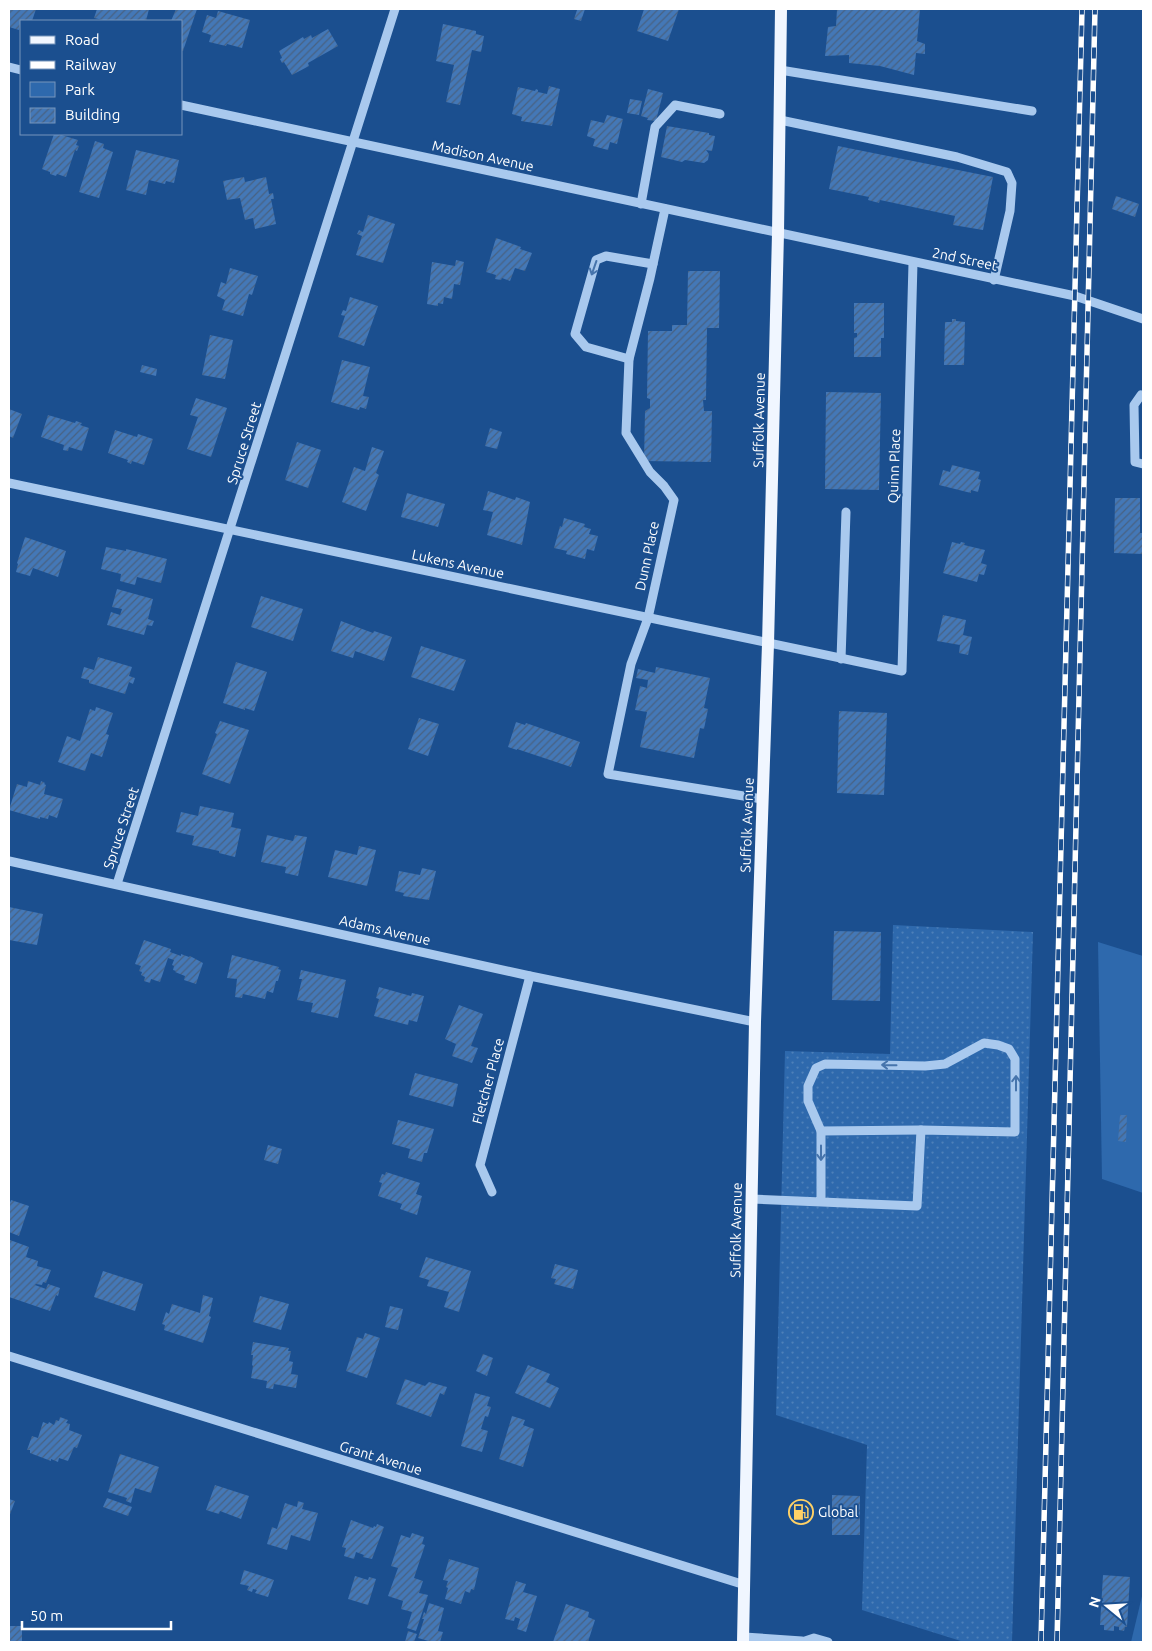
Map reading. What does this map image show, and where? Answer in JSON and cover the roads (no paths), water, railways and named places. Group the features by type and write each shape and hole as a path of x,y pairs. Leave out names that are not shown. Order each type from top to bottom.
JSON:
{"main road":[{"name":"Suffolk Avenue","path":"744,1640 755,1022 768,644 778,233 781,9"}],"street":[{"name":"Spruce Street","path":"117,884 395,9"},
{"path":"780,70 1032,111"},
{"name":"Madison Avenue","path":"182,105 778,233"},
{"path":"641,204 655,127 662,119 675,105 720,114"},
{"path":"780,120 957,157 1007,172 1012,184 1010,210 994,280"},
{"path":"653,264 606,256 596,260 575,334 586,347 629,359 653,264 665,209"},
{"name":"2nd Street","path":"778,233 1088,300 1143,319"},
{"name":"Quinn Place","path":"902,671 913,262"},
{"name":"Dunn Place","path":"629,359 626,433 650,472 664,486 674,500 648,618 632,664 608,774 762,799"},
{"path":"1143,396 1140,395 1134,405 1135,462 1143,464"},
{"name":"Lukens Avenue","path":"9,483 902,671"},
{"path":"841,659 846,512"},
{"name":"Adams Avenue","path":"9,861 530,976 755,1022"},
{"name":"Fletcher Place","path":"492,1192 480,1165 530,976"},
{"path":"821,1131 921,1130 1015,1132 1016,1059 1009,1050 998,1045 984,1043 945,1064 925,1066 825,1064 816,1068 808,1086 808,1101 821,1131 821,1201"},
{"path":"752,1199 917,1206 921,1130"},
{"name":"Grant Avenue","path":"9,1356 745,1585"},
{"path":"744,1640 802,1642 814,1638 828,1642"}],"railway":[{"path":"1041,1642 1082,9"},
{"path":"1057,1642 1095,9"}],"place":[{"name":"Global","path":"801,1512"}]}
